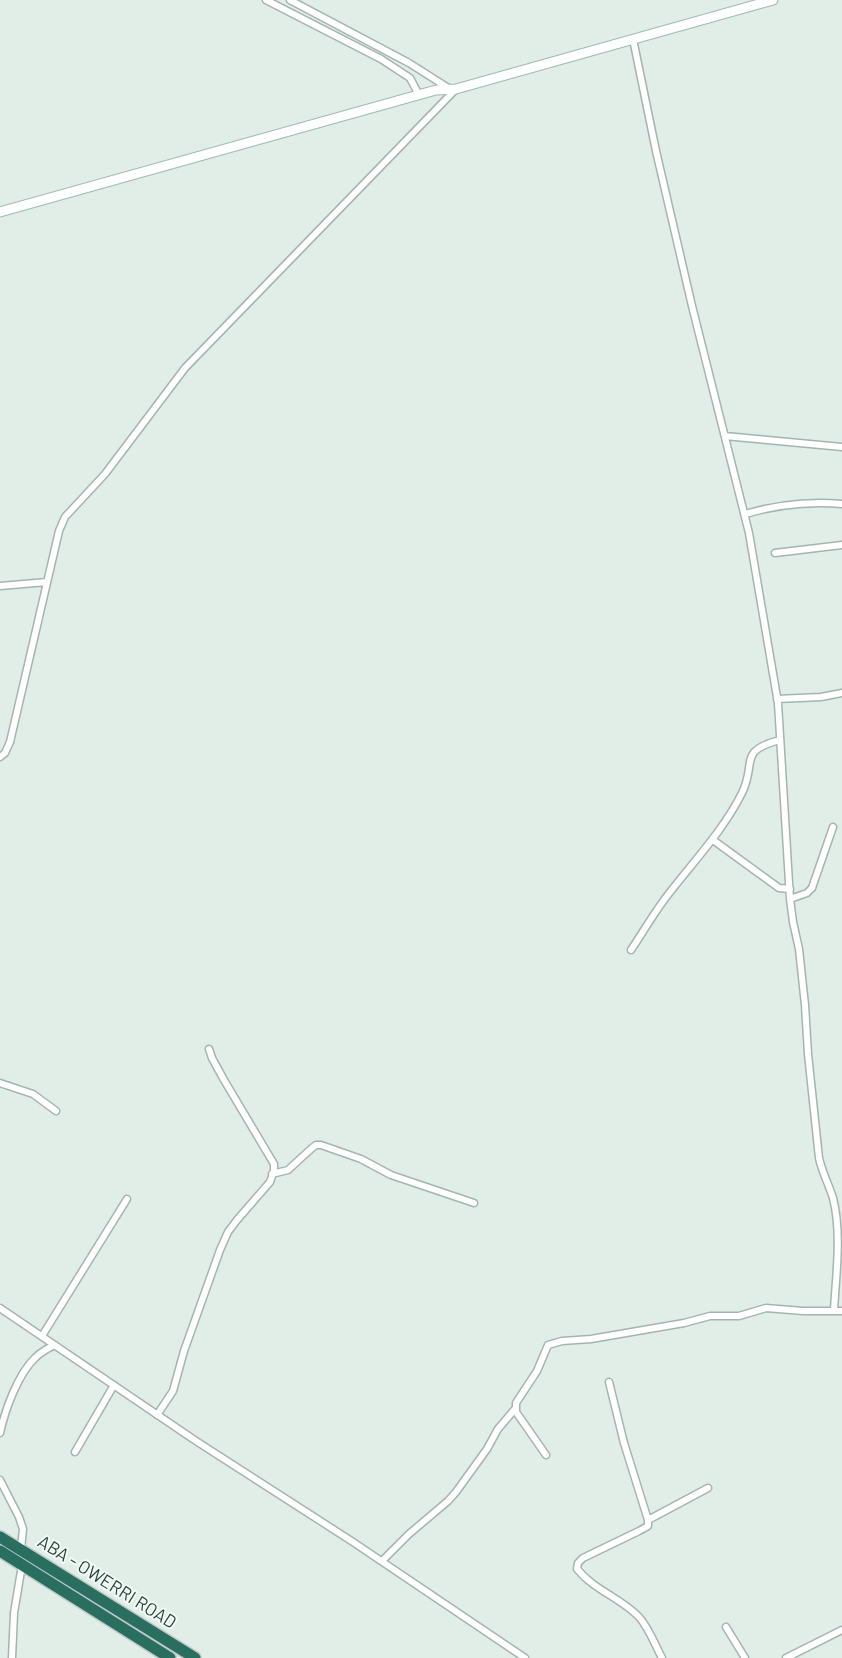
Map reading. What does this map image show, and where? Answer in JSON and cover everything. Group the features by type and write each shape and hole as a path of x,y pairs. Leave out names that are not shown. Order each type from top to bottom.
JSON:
{"highway":[{"name":"ABA - OWERRI ROAD","path":"0,1537 195,1658"},
{"name":"ABA - OWERRI ROAD","path":"0,1551 170,1658"}],"main road":[{"path":"0,212 436,90 453,89 773,0"}],"street":[{"path":"266,0 389,64 410,78 418,95"},
{"path":"0,757 5,753 10,742 59,531 65,516 105,474 185,368 453,89 409,63 290,0"},
{"path":"633,39 656,151 745,514 777,699 790,899 803,986 819,1158 836,1213 837,1243 834,1310"},
{"path":"725,436 842,447"},
{"path":"745,514 769,507 842,504"},
{"path":"776,553 842,545"},
{"path":"0,586 47,582"},
{"path":"777,699 822,697 842,693"},
{"path":"631,950 666,897 713,840 742,792 756,748 780,740"},
{"path":"790,899 807,893 812,888 832,827"},
{"path":"713,840 779,888 790,889"},
{"path":"157,1415 173,1391 184,1351 228,1232 247,1207 270,1182 274,1164 224,1080 209,1049"},
{"path":"0,1083 34,1094 56,1111"},
{"path":"272,1174 288,1170 312,1148 316,1145 321,1145 361,1159 391,1175 474,1203"},
{"path":"42,1336 127,1199"},
{"path":"0,1308 157,1415 382,1561 525,1658"},
{"path":"382,1561 456,1492 487,1449 498,1428 515,1409 516,1403 537,1371 547,1347 552,1343 610,1336 684,1323 710,1316 738,1316 766,1308 803,1311 842,1311"},
{"path":"0,1433 9,1403 30,1363 44,1351 56,1345"},
{"path":"609,1382 624,1443 648,1520 648,1526 583,1558 578,1563 578,1569 591,1582 640,1618 662,1658"},
{"path":"76,1452 114,1385"},
{"path":"515,1409 546,1455"},
{"path":"0,1480 23,1529 21,1549"},
{"path":"648,1520 708,1488"},
{"path":"12,1658 14,1614 22,1565"},
{"path":"726,1627 745,1658"},
{"path":"786,1658 842,1630"}]}
